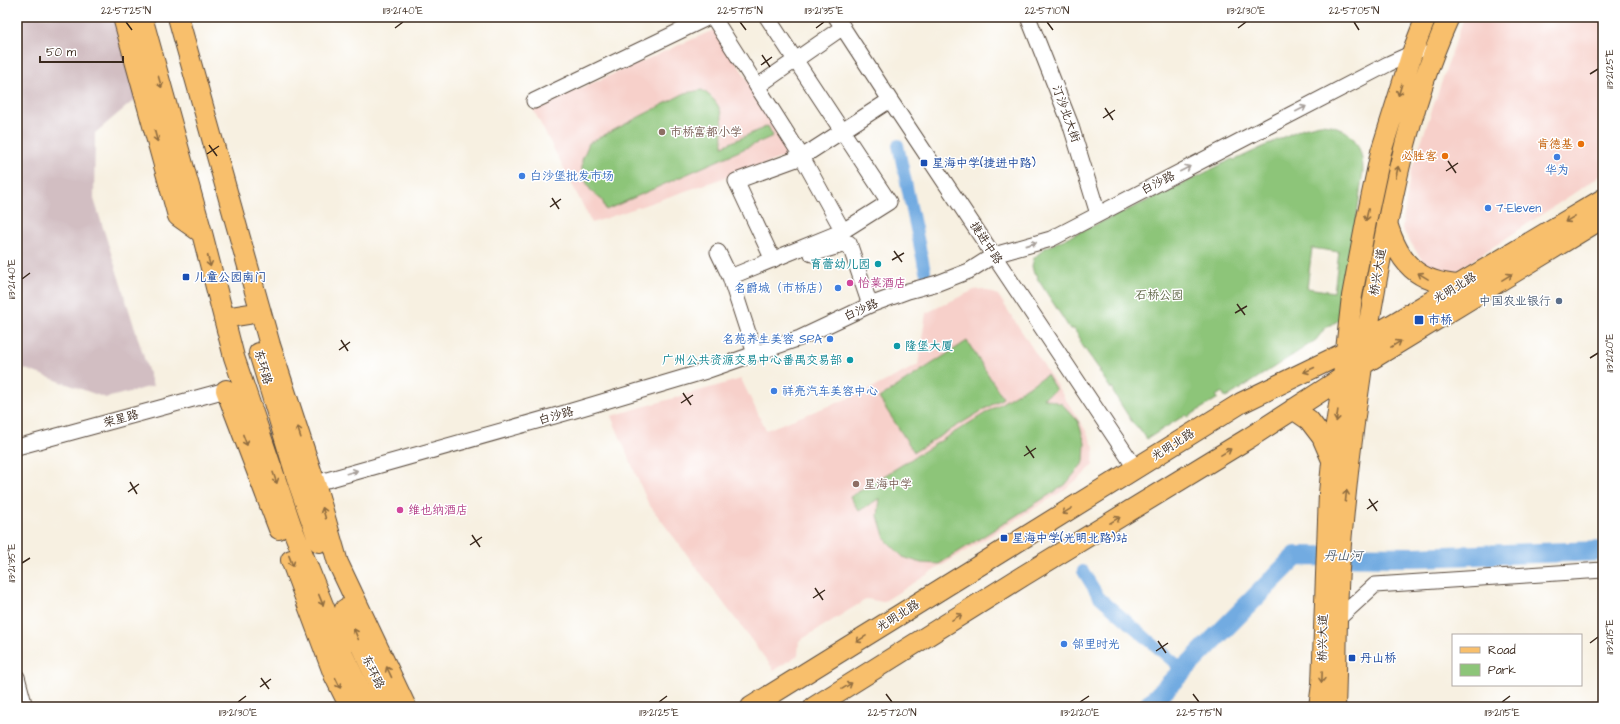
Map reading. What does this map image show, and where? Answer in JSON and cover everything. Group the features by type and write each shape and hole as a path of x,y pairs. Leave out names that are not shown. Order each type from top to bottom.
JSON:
{"main road":[{"path":"123,17 178,216 202,233"},
{"name":"东环路","path":"142,17 202,233 234,357 235,388 334,675 350,707"},
{"name":"东环路","path":"168,17 267,382 307,484 326,562 361,646 390,707"},
{"path":"178,17 270,345 307,484 338,563 406,707"},
{"name":"桥兴大道","path":"1334,533 1332,460 1352,296 1381,152 1412,52 1426,17"},
{"name":"桥兴大道","path":"1334,533 1354,426 1362,365 1386,224 1398,166 1438,41 1449,17"},
{"name":"光明北路","path":"751,707 1241,403 1344,353 1603,199"},
{"name":"光明北路","path":"814,707 1289,412 1362,365 1603,218"},
{"path":"1386,224 1395,248 1402,258 1420,275 1444,285 1460,285"},
{"path":"224,318 249,314"},
{"path":"235,388 267,382 270,345"},
{"name":"东环路","path":"235,388 258,428 291,525 343,655 368,707"},
{"path":"1270,389 1289,412 1309,420 1322,437 1332,460"},
{"path":"1332,570 1334,533"},
{"name":"桥兴大道","path":"1332,570 1338,619 1335,707"},
{"name":"桥兴大道","path":"1319,707 1332,570"}],"street":[{"path":"534,101 709,17"},
{"path":"713,17 802,156 844,231"},
{"path":"730,277 844,231 889,202 766,17"},
{"name":"汀沙北大街","path":"1028,17 1070,123 1098,214"},
{"path":"758,86 796,61 840,22"},
{"name":"捷进中路","path":"840,22 890,100 1136,469"},
{"name":"白沙路","path":"307,484 565,413 706,371 800,338 870,305 969,270 994,255 1051,239 1412,52 1438,41"},
{"path":"773,260 736,181 802,156 890,100"},
{"path":"812,254 849,242 870,305"},
{"path":"718,252 730,277 755,354"},
{"name":"荣星路","path":"17,447 235,388"},
{"path":"1338,619 1375,585 1603,570"},
{"path":"17,677 25,707"}],"shaded area":[{"path":"17,17 116,17 139,96 95,133 94,199 153,386 106,398 17,366"},
{"path":"1464,17 1603,17 1603,174 1452,274 1425,265 1402,229 1410,174"},
{"name":"市桥富都小学","path":"716,29 793,154 592,223 533,109"},
{"name":"星海中学","path":"983,289 998,295 1086,431 1094,447 1093,465 1061,492 883,602 867,599 799,641 798,655 774,670 648,503 611,416 741,379 766,430 862,393 918,365 926,313 974,290"}],"green space":[{"path":"702,90 716,102 722,115 723,146 768,126 773,136 606,210 602,200 592,192 582,173 582,160 589,143 685,93"},
{"name":"石桥公园","path":"1320,124 1339,128 1352,137 1357,144 1362,161 1363,171 1343,318 1325,328 1316,340 1226,398 1222,392 1216,396 1218,398 1188,417 1185,415 1147,439 1139,428 1134,425 1113,392 1114,390 1112,387 1111,389 1099,371 1101,370 1080,342 1081,340 1074,329 1070,329 1037,278 1036,273 1034,274 1032,266 1034,258 1045,248 1169,191 1232,159 1235,160 1303,128","holes":["1312,248 1339,252 1334,292 1307,288"]},
{"path":"967,341 1003,398 914,452 879,398"},
{"path":"1047,375 1056,390 1043,398 1062,404 1078,421 1085,443 1084,462 1065,485 939,564 921,563 903,557 885,539 878,516 880,498 859,511 850,497"}],"waterway":[{"path":"898,145 925,271"},
{"name":"丹山河","path":"1147,707 1296,556 1414,557 1603,551"},
{"path":"1083,571 1099,597 1183,670"}],"place":[{"name":"市桥富都小学","path":"662,132"},
{"name":"肯德基","path":"1581,144"},
{"name":"必胜客","path":"1445,156"},
{"name":"华为","path":"1557,157"},
{"name":"星海中学(捷进中路)","path":"924,163"},
{"name":"白沙堡批发市场","path":"522,176"},
{"name":"7-Eleven","path":"1488,208"},
{"name":"育蕾幼儿园","path":"878,264"},
{"name":"儿童公园南门","path":"186,277"},
{"name":"怡莱酒店","path":"850,283"},
{"name":"名爵城（市桥店）","path":"838,288"},
{"name":"中国农业银行","path":"1559,301"},
{"name":"市桥","path":"1419,320"},
{"name":"名苑养生美容 SPA","path":"830,339"},
{"name":"隆堡大厦","path":"897,346"},
{"name":"广州公共资源交易中心番禺交易部","path":"850,360"},
{"name":"祥亮汽车美容中心","path":"774,391"},
{"name":"星海中学","path":"856,484"},
{"name":"维也纳酒店","path":"400,510"},
{"name":"星海中学(光明北路)站","path":"1004,538"},
{"name":"邻里时光","path":"1064,644"},
{"name":"丹山桥","path":"1352,658"}]}
